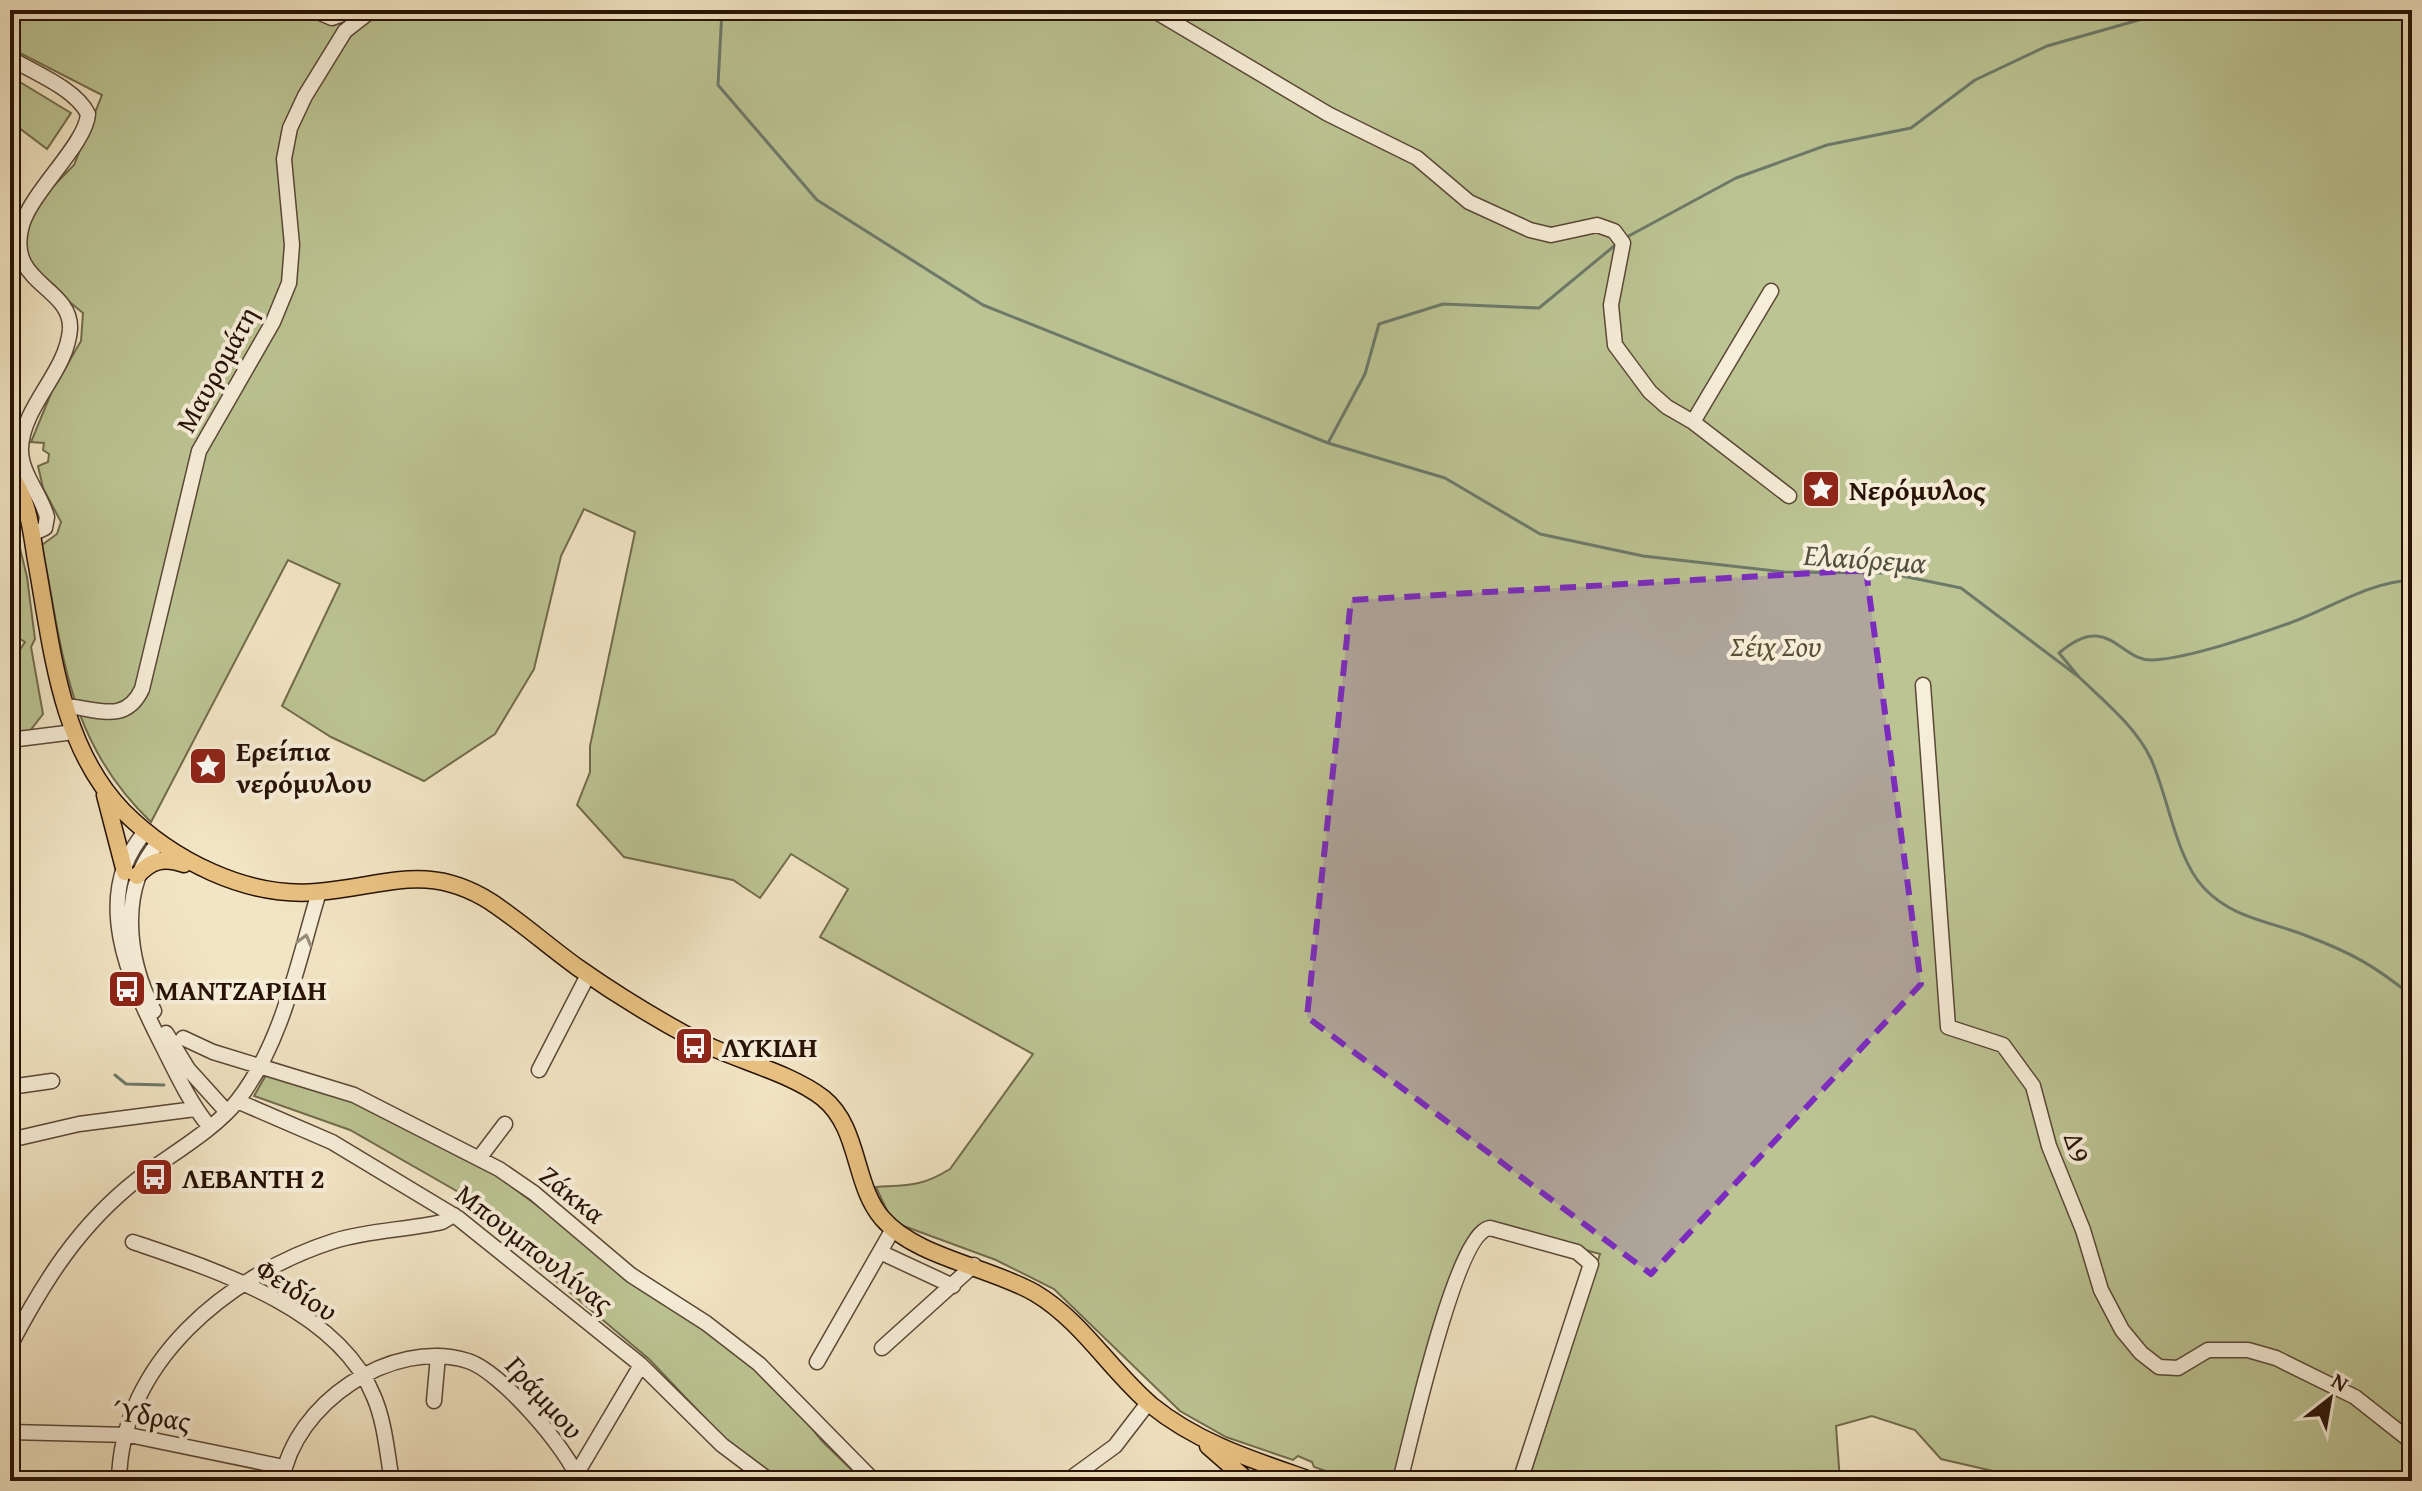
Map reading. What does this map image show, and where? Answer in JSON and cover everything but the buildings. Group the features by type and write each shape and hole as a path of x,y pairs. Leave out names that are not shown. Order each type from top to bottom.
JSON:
{"main road":[{"path":"10,475 24,499 65,706 74,732 102,786 131,874 162,860 284,890 319,892 396,878 428,878 451,883 496,906 588,975 707,1046 801,1085 827,1102 843,1124 873,1205 893,1229 919,1244 1003,1276 1054,1306 1148,1403 1201,1440 1248,1481"},
{"path":"102,786 152,836 213,873"},
{"path":"1201,1440 1313,1481"}],"street":[{"path":"313,10 329,18 354,10"},
{"name":"Μαυρομάτη","path":"65,706 120,712 130,708 140,693 199,451 273,322 289,283 292,245 284,159 290,128 300,104 345,31 372,10"},
{"path":"1153,10 1343,122 1408,153 1469,202 1551,235 1597,225 1614,231 1623,243 1611,305 1615,345 1650,392 1789,496"},
{"path":"10,58 69,93 83,104 88,114 78,137 31,207 19,238 18,249 27,271 67,313 70,329 61,356 29,422 21,449 47,517 45,528 32,534"},
{"path":"1693,422 1771,291"},
{"name":"Δ9","path":"1923,685 1948,1027 2003,1045 2033,1086 2049,1146 2083,1230 2101,1290 2122,1330 2141,1353 2159,1367 2178,1368 2208,1350 2220,1349 2248,1350 2276,1358 2330,1382 2379,1414 2412,1442"},
{"path":"10,740 74,732"},
{"path":"152,836 130,851 131,931 150,1004 188,1069 232,1106"},
{"path":"131,874 119,932 125,964 142,1007 195,1109 208,1125"},
{"path":"10,1346 53,1267 86,1225 136,1180 232,1106 258,1066 292,991 319,892"},
{"path":"539,1070 588,975"},
{"name":"Ζάκκα","path":"183,1038 213,1052 354,1095 480,1157 534,1193 631,1275 706,1323 759,1364 874,1481"},
{"path":"10,1087 52,1081"},
{"name":"Μπουμπουλίνας","path":"232,1106 332,1142 454,1215 641,1365 722,1445 770,1481"},
{"path":"10,1140 79,1124 195,1109"},
{"path":"480,1157 505,1124"},
{"path":"119,1481 124,1434 135,1403 162,1358 197,1322 245,1284 287,1259 329,1243 442,1222 454,1215"},
{"path":"1400,1481 1445,1310 1471,1244 1485,1228 1577,1252 1591,1264 1520,1481"},
{"path":"817,1362 893,1229"},
{"name":"Φειδίου","path":"133,1242 245,1284 302,1316 363,1376 375,1398 392,1481"},
{"path":"880,1252 953,1286"},
{"path":"882,1348 974,1265"},
{"name":"Γράμμου","path":"283,1474 290,1451 314,1417 363,1376 421,1356 438,1356 468,1361 492,1373 525,1406 578,1477"},
{"path":"434,1401 438,1356"},
{"path":"578,1477 641,1365"},
{"path":"1067,1481 1115,1446 1148,1403"},
{"name":"Ύδρας","path":"10,1432 124,1434 283,1474"}],"highlighted area":[{"path":"1866,570 1921,984 1651,1274 1307,1017 1351,600"}],"green space":[{"name":"Σέιχ Σου","path":"10,10 2412,10 2412,1481 2036,1481 1941,1459 1915,1430 1872,1416 1836,1426 1840,1481 1528,1481 1600,1254 1487,1223 1476,1228 1454,1270 1394,1481 1355,1481 1314,1467 1312,1462 1298,1456 1293,1460 1226,1437 1180,1411 1054,1289 996,1260 901,1225 889,1215 876,1187 922,1182 950,1169 1033,1054 820,937 848,889 791,854 760,898 733,880 624,857 577,805 590,772 590,746 635,532 584,509 561,556 534,669 495,734 424,781 331,737 282,706 340,584 288,560 151,822 123,792 101,760 73,694 42,545 57,534 61,522 43,488 38,466 48,462 49,454 43,450 44,443 31,442 52,391 81,341 83,313 34,273 23,257 26,230 37,203 74,165 102,95 10,48"},
{"path":"10,76 71,113 47,149 10,121"},
{"path":"10,507 27,577 35,639 31,647 43,714 29,732 10,735 10,665 25,642 10,633"},
{"path":"266,1075 355,1097 485,1167 740,1355 785,1395 822,1441 863,1481 777,1481 742,1457 649,1359 522,1252 474,1201 350,1130 254,1096"}],"waterway":[{"path":"722,10 718,85 817,200 983,305 1328,443 1365,374 1379,324 1443,304 1539,308 1619,242"},
{"path":"1625,238 1736,178 1827,145 1911,128 1975,80 2047,46 2174,10"},
{"name":"Ελαιόρεμα","path":"1328,443 1445,478 1540,534 1643,556 1784,572 1888,573 1961,588 2079,677 2059,653 2090,636 2112,641 2141,659 2168,658 2240,640 2290,623 2365,591 2412,580"},
{"path":"2079,677 2119,715 2145,747 2186,861 2204,888 2240,913 2307,936 2350,955 2412,996"},
{"path":"115,1075 126,1084 164,1085"}],"place":[{"name":"Νερόμυλος","path":"1821,489"},
{"name":"Ερείπια νερόμυλου","path":"208,766"},
{"name":"ΜΑΝΤΖΑΡΙΔΗ","path":"127,989"},
{"name":"ΛΥΚΙΔΗ","path":"694,1046"},
{"name":"ΛΕΒΑΝΤΗ 2","path":"154,1177"}]}
